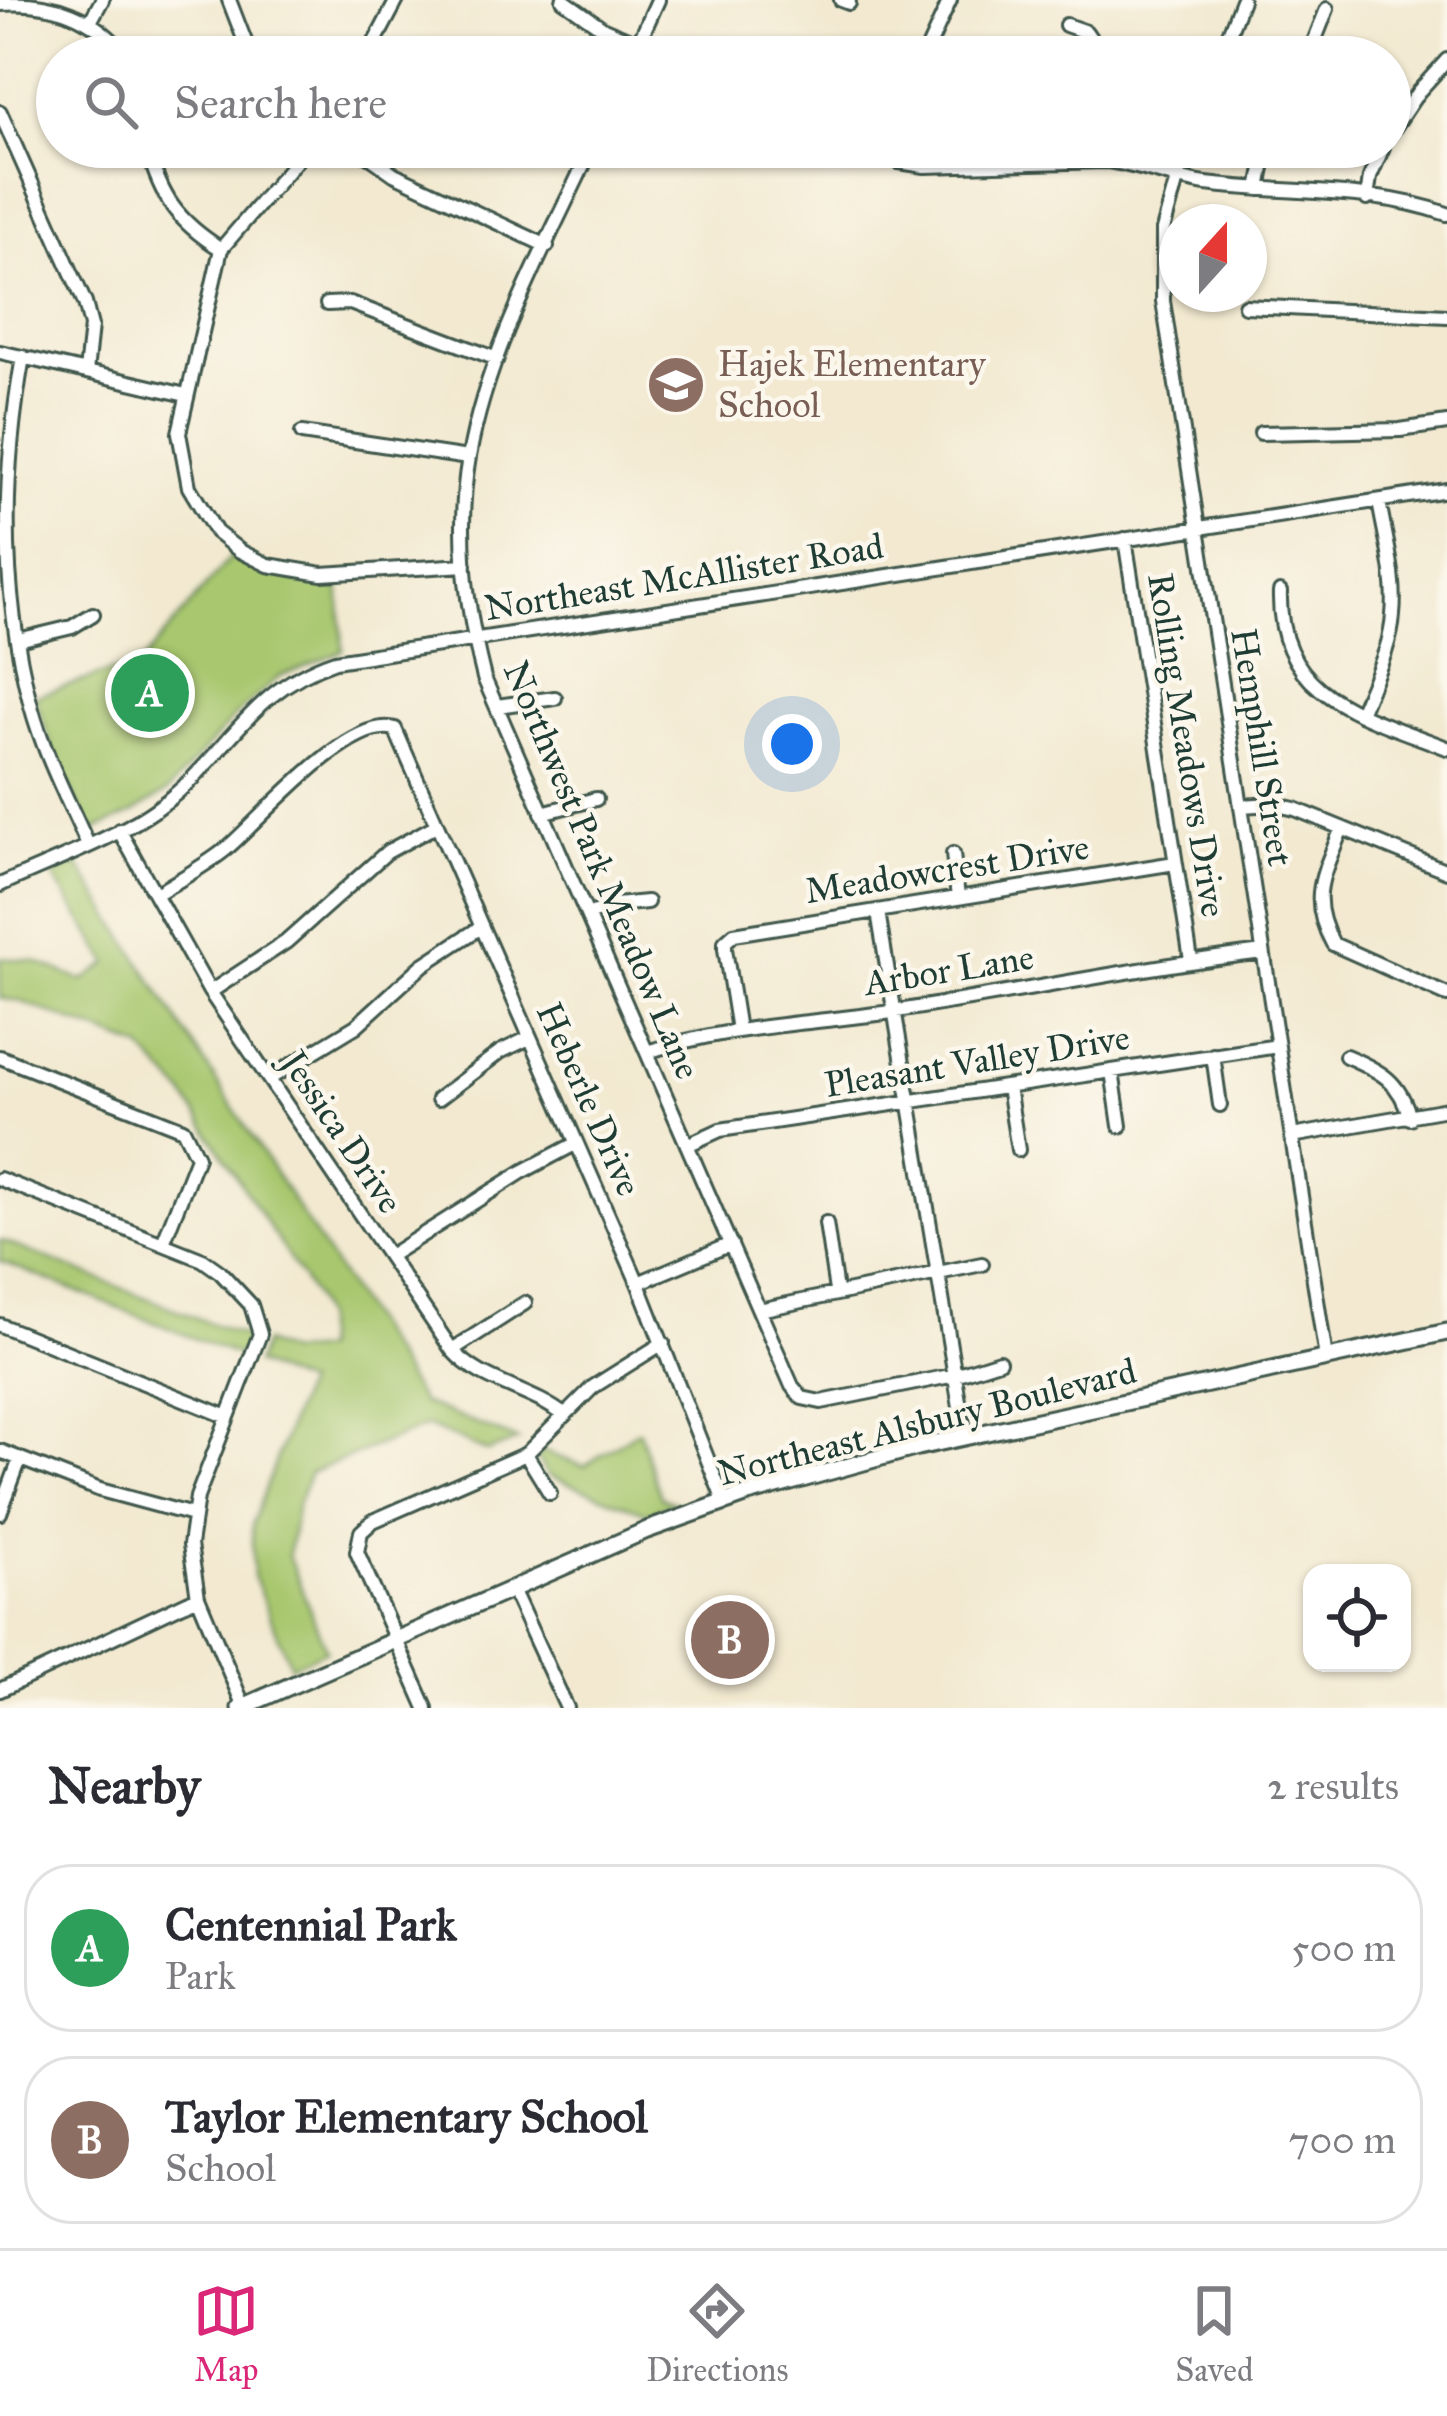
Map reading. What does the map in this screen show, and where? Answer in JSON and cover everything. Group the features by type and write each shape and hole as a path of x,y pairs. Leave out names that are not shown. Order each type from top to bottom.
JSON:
{"main road":[{"name":"Northeast Alsbury Boulevard","path":"242,1707 724,1501 965,1437 1447,1332"}],"street":[{"path":"92,20 102,0"},
{"path":"229,0 243,36"},
{"path":"378,36 397,0"},
{"path":"563,0 622,36"},
{"path":"641,36 658,0"},
{"path":"934,36 950,0"},
{"path":"1228,36 1242,0"},
{"path":"0,4 38,2 92,20 108,36"},
{"path":"1317,36 1328,9"},
{"path":"1066,25 1089,36"},
{"path":"1411,102 1447,59"},
{"path":"0,112 85,303 91,326 86,372"},
{"path":"155,168 168,202 188,228 221,249"},
{"path":"290,168 221,249 179,433 189,487 216,532 268,565 322,574 465,565"},
{"path":"386,168 547,246"},
{"name":"Northwest Park Meadow Lane","path":"582,168 496,359 468,458 465,565 484,678 793,1386 802,1398 821,1402 955,1375"},
{"path":"1151,168 1203,184 1408,202 1447,214"},
{"name":"Hemphill Street","path":"1179,168 1163,230 1162,279 1326,1358"},
{"path":"1259,189 1263,168"},
{"path":"1366,199 1374,168"},
{"path":"327,304 350,303 496,359"},
{"path":"1267,307 1447,316"},
{"path":"0,352 186,395"},
{"path":"23,357 8,438 9,574 31,705 51,764 87,843"},
{"path":"1261,433 1400,430 1447,423"},
{"path":"302,433 468,458"},
{"name":"Northeast McAllister Road","path":"0,885 154,812 177,794 252,710 290,681 335,661 1447,490"},
{"path":"1360,714 1394,617 1394,584 1379,501"},
{"name":"Rolling Meadows Drive","path":"1125,539 1190,961"},
{"path":"1280,592 1285,643 1310,683 1360,714 1447,748"},
{"path":"18,640 72,627 93,614"},
{"path":"497,706 555,698"},
{"name":"Heberle Drive","path":"155,894 224,851 314,765 379,727 390,727 399,734 638,1283 724,1501"},
{"path":"542,813 596,799"},
{"path":"1240,806 1273,804 1447,871"},
{"path":"210,992 286,941 386,852 436,825"},
{"path":"1342,828 1317,899 1319,916 1333,944 1447,995"},
{"name":"Jessica Drive","path":"119,830 210,992 452,1350 474,1371 566,1416"},
{"path":"952,854 958,898"},
{"name":"Meadowcrest Drive","path":"738,1030 725,949 730,937 1175,863"},
{"path":"587,915 616,905 647,902"},
{"path":"878,912 965,1437"},
{"path":"270,1078 356,1026 423,965 481,927"},
{"name":"Arbor Lane","path":"647,1052 738,1030 894,1011 1263,952"},
{"path":"438,1099 500,1052 529,1038"},
{"name":"Pleasant Valley Drive","path":"687,1144 720,1130 1278,1046"},
{"path":"1213,1055 1220,1105"},
{"path":"1346,1056 1386,1073 1396,1084 1410,1118"},
{"path":"0,1057 183,1129 197,1157 163,1243"},
{"path":"1112,1071 1120,1126"},
{"path":"1008,1087 1018,1150"},
{"path":"1292,1136 1447,1109"},
{"path":"389,1256 575,1144"},
{"path":"0,1179 203,1260 251,1305 260,1334 193,1516 190,1545 198,1597 242,1707"},
{"path":"826,1222 836,1291"},
{"path":"638,1283 731,1244"},
{"path":"759,1310 982,1264"},
{"path":"452,1350 526,1303"},
{"path":"0,1325 229,1417"},
{"path":"426,1708 357,1552 361,1532 373,1522 526,1454 593,1387 663,1343"},
{"path":"955,1375 1000,1361"},
{"path":"0,1451 100,1490 193,1516"},
{"path":"526,1454 550,1493"},
{"path":"0,1513 20,1459"},
{"path":"512,1589 567,1708"},
{"path":"0,1690 198,1597"}],"green space":[{"path":"234,553 285,573 339,580 343,651 280,676 235,716 168,791 92,831 58,766 35,696 142,662"},
{"path":"77,863 422,1403 518,1440 488,1452 426,1426 310,1473 297,1505 288,1555 326,1650 291,1666 253,1576 252,1525 304,1384 255,1364 264,1343 288,1353 322,1350 322,1317 184,1094 141,1048 23,1002 0,998 0,958 35,961 83,981 109,963 52,874"},
{"path":"0,1240 253,1340 246,1359 0,1261"},
{"path":"639,1430 660,1497 675,1502 647,1513 547,1475 535,1454 538,1450 584,1466"}],"place":[{"name":"Hajek Elementary School","path":"676,385"},
{"name":"Centennial Park","path":"150,693"},
{"name":"Taylor Elementary School","path":"730,1640"}]}
